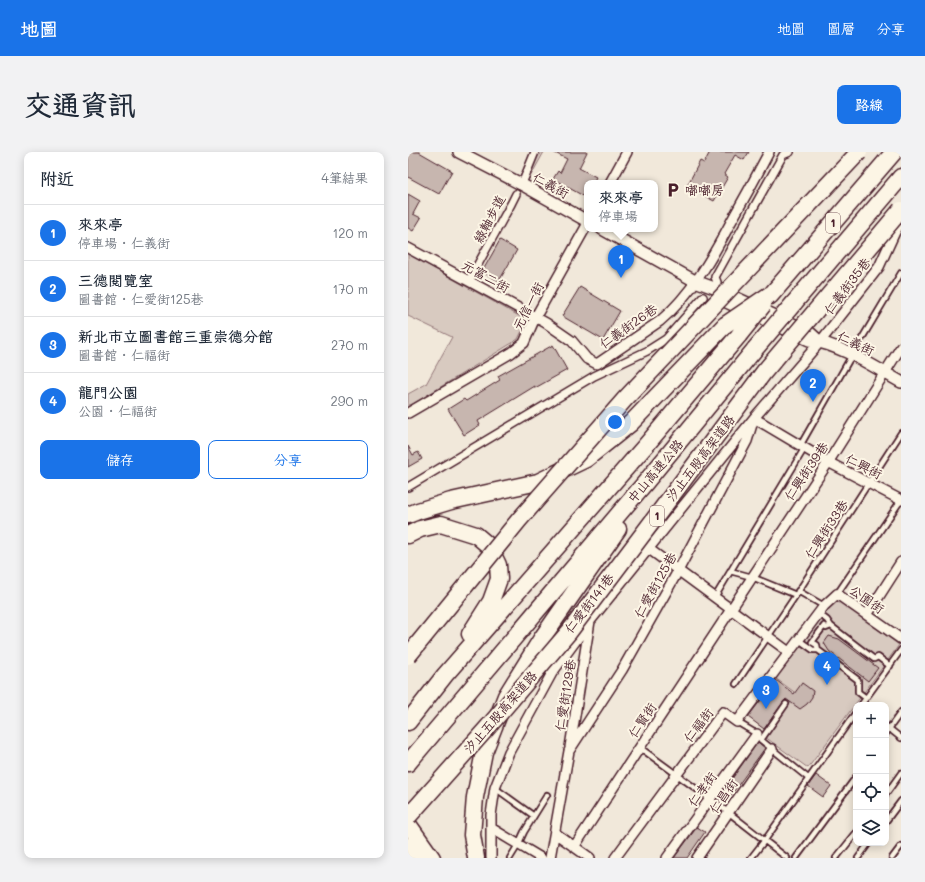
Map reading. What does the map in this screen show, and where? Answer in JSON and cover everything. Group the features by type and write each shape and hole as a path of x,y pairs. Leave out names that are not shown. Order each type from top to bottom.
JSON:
{"highway":[{"name":"1","path":"408,656 519,520 625,399 859,152"},
{"name":"中山高速公路","path":"408,722 445,674 648,444 771,295 894,153"},
{"name":"中山高速公路","path":"410,761 901,177"},
{"name":"汐止五股高架道路","path":"408,817 488,727 569,632 764,372 901,210"},
{"path":"408,515 431,506 538,482 586,459 631,423 725,325 771,295"},
{"path":"476,858 472,835 475,797 484,752 506,696 542,638 691,427"},
{"path":"408,519 431,506"},
{"path":"408,535 420,529 441,524 457,528 476,535 489,546 498,565 499,579 491,601 445,674"},
{"path":"408,824 432,858"},
{"path":"408,846 417,858"}],"street":[{"name":"仁義街","path":"459,152 521,184 584,219"},
{"path":"524,179 536,152"},
{"path":"612,180 627,152"},
{"path":"695,281 708,264 769,152"},
{"path":"717,282 715,278 783,156 790,152"},
{"name":"綠軸步道","path":"471,277 516,194"},
{"name":"仁義街35巷","path":"820,342 879,267 901,222"},
{"name":"元信一街","path":"408,413 511,353 524,343 535,318 584,230"},
{"name":"仁義街","path":"607,232 695,281 712,295 809,340 820,342 852,355 901,382"},
{"name":"元富二街","path":"408,248 535,318 572,341 587,359"},
{"name":"仁義街26巷","path":"587,359 597,364 660,322 668,315 695,281"},
{"path":"408,487 594,376 647,351 666,339 703,297"},
{"name":"仁愛街125巷","path":"550,858 569,751 622,670 678,571 747,441 754,418 820,342"},
{"name":"仁興街39巷","path":"731,609 901,348"},
{"name":"仁興街","path":"754,418 828,462 901,500"},
{"name":"仁愛街141巷","path":"491,858 491,815 496,788 509,752 552,673 591,620 754,418"},
{"path":"649,549 790,652"},
{"path":"867,615 901,562"},
{"path":"737,722 824,606 837,594"},
{"name":"公園街","path":"837,594 901,639"},
{"name":"仁賢街","path":"574,847 731,609"},
{"name":"仁愛街129巷","path":"569,751 591,620"},
{"name":"仁福街","path":"615,858 723,712 737,722"},
{"name":"仁孝街","path":"667,858 710,799 759,737"},
{"name":"仁昌街","path":"697,858 772,748"},
{"path":"491,828 541,858"},
{"path":"554,834 590,858"}],"lane":[{"path":"714,597 802,447 852,355 901,273"},
{"name":"仁興街33巷","path":"736,684 901,433"},
{"path":"837,594 901,500"},
{"path":"730,571 797,593 824,606"},
{"path":"819,614 827,620 831,626 874,659 878,657 890,666"},
{"path":"818,650 817,645 812,642 824,626 826,628 831,626"},
{"path":"799,640 813,650 818,650 858,680 858,692 866,698"},
{"path":"863,702 901,650"},
{"path":"759,737 786,704"},
{"path":"889,727 901,712"},
{"path":"751,858 853,716"},
{"path":"737,722 759,737 808,778"},
{"path":"889,729 901,738"},
{"path":"639,747 728,812 787,858"},
{"path":"889,790 901,773"},
{"path":"796,858 853,781"},
{"path":"496,788 534,816"},
{"path":"510,858 547,795"},
{"path":"889,817 901,801"},
{"path":"836,858 853,837"},
{"path":"858,858 867,846"},
{"path":"892,858 901,846"}],"shaded area":[{"path":"533,152 544,152 529,179 521,175"},
{"path":"408,254 519,316 524,320 525,325 518,339 408,407 408,394 426,384 452,337 408,316"},
{"path":"835,598 899,645 857,702 853,702 853,707 808,768 765,737 797,694 775,678"}],"building":[{"path":"408,152 419,152 452,171 439,194 408,177"},
{"path":"553,152 587,152 579,168 596,177 594,180 584,180 584,196 553,179 558,171 560,173 567,159"},
{"path":"710,152 749,152 744,160 735,155 724,174 728,177 714,201 687,186 700,161 704,163"},
{"path":"408,194 420,201 413,214 421,218 413,231 408,228"},
{"path":"500,240 517,250 499,281 482,272"},
{"path":"580,287 620,311 603,340 562,316"},
{"path":"553,345 567,370 535,388 535,386 478,421 480,425 464,435 448,409 464,399 466,401 500,380 498,376"},
{"path":"408,446 413,455 418,452 422,459 408,467"},
{"path":"829,636 839,639 878,668 868,681 829,651 824,643"},
{"path":"776,680 794,694 802,683 813,691 812,697 807,704 800,709 786,699 764,729 748,717"},
{"path":"758,742 765,748 726,802 722,803 719,797"},
{"path":"816,775 831,786 823,797 808,786"},
{"path":"697,827 705,832 687,858 674,858"}],"place":[{"name":"嘟嘟房","path":"673,190"},
{"name":"來來亭","path":"621,278"},
{"name":"三德閱覽室","path":"813,402"},
{"name":"龍門公園","path":"827,685"},
{"name":"新北市立圖書館三重崇德分館","path":"766,709"}]}
